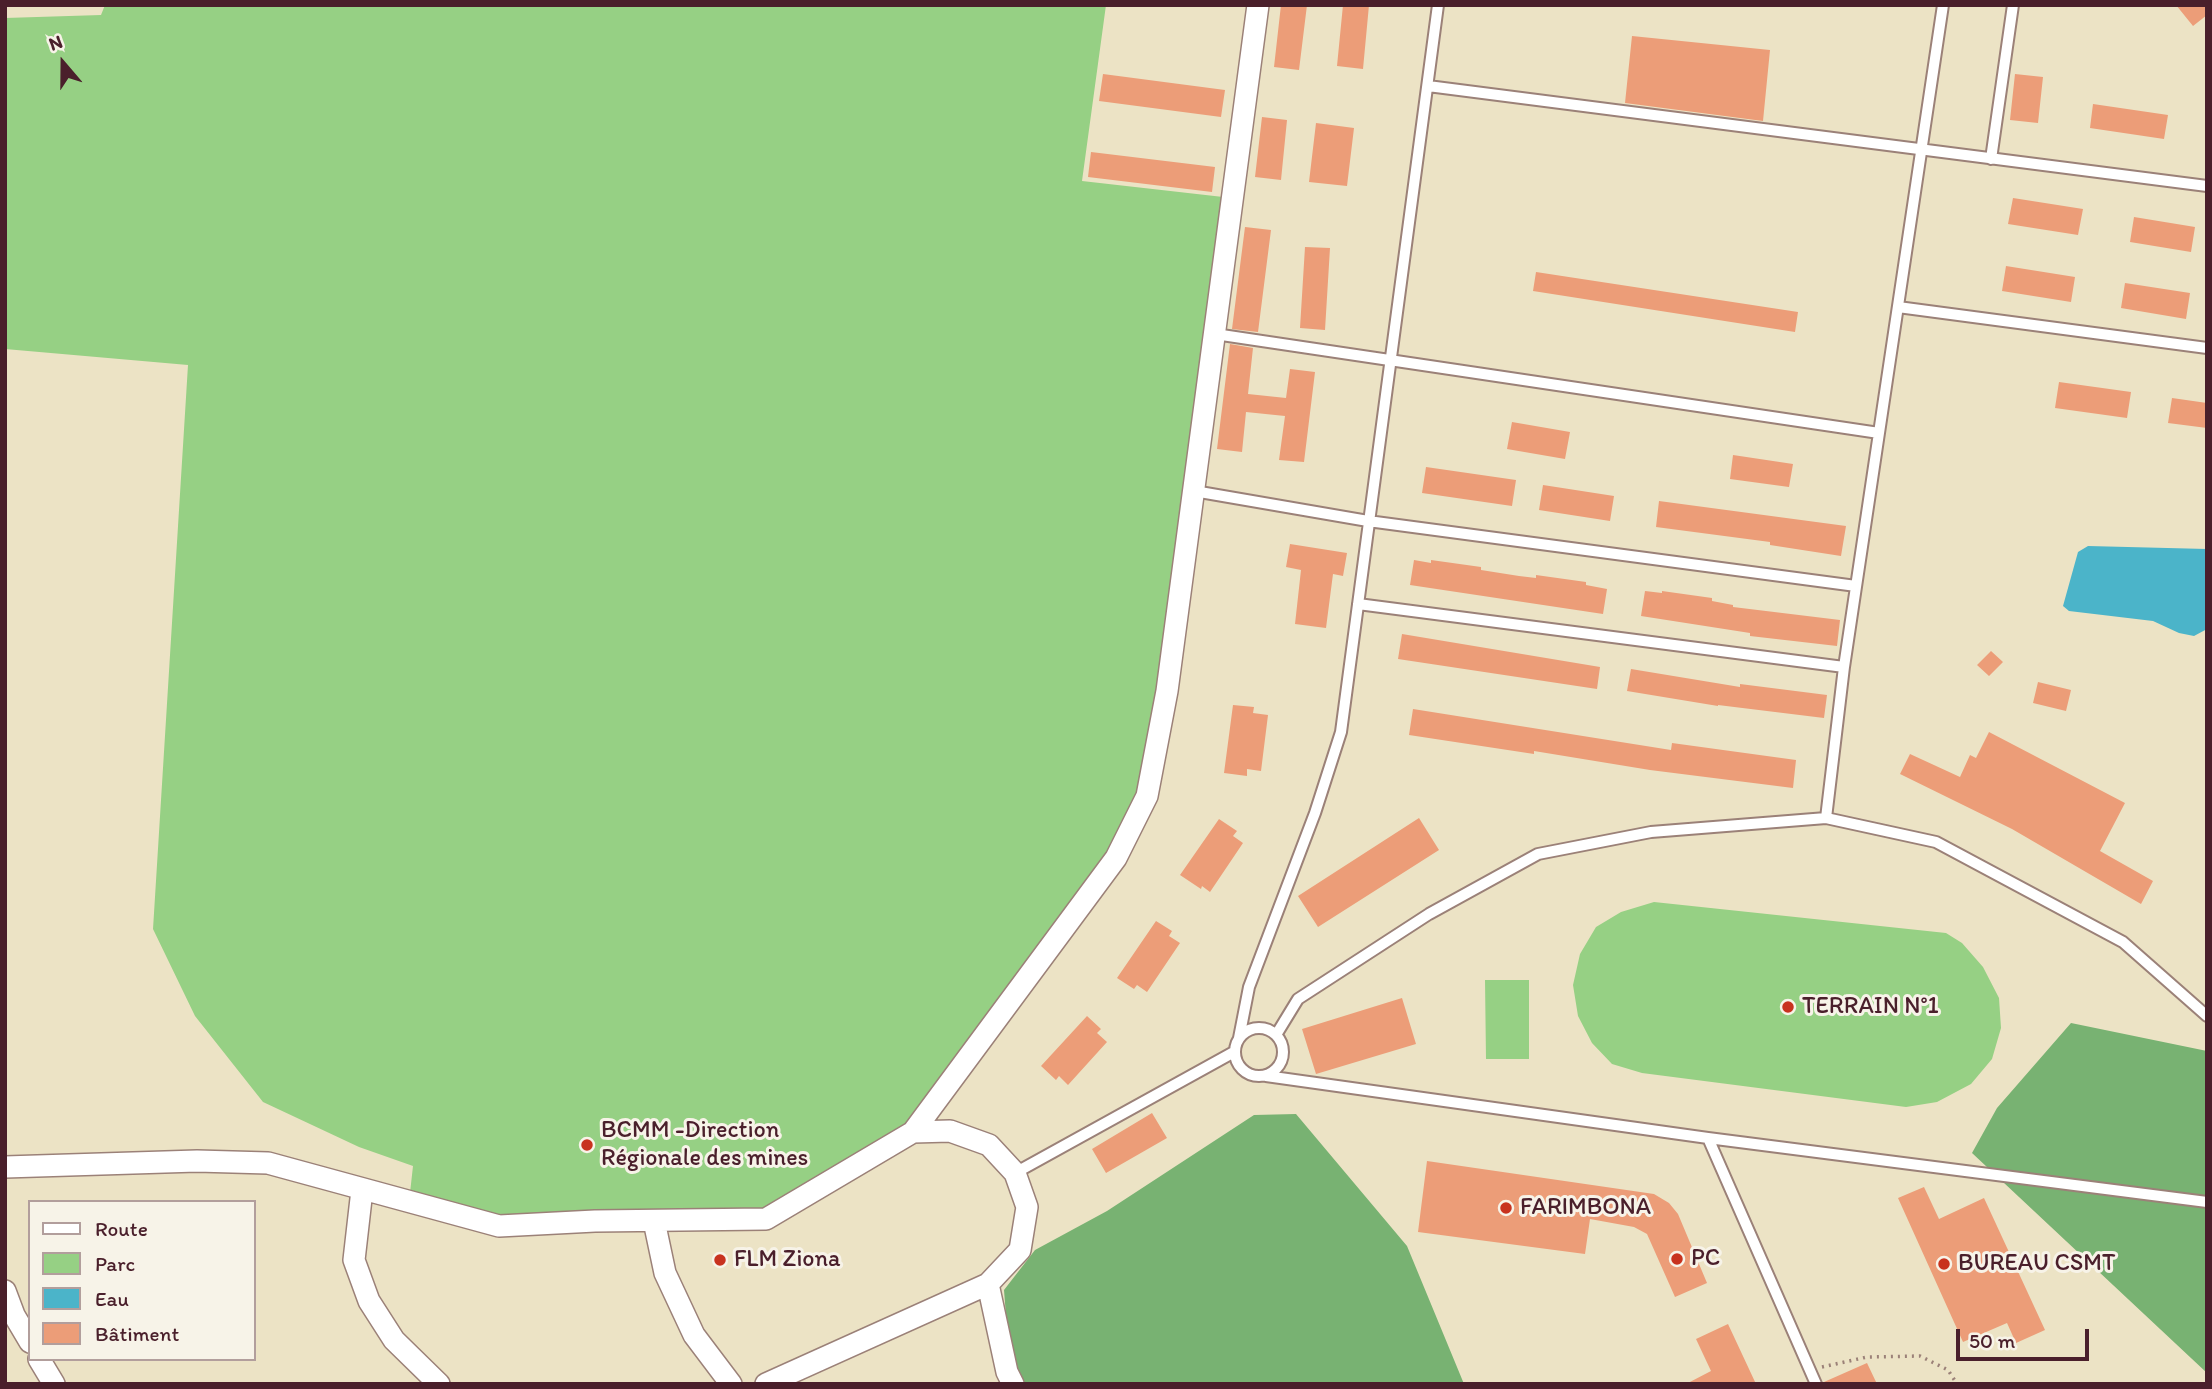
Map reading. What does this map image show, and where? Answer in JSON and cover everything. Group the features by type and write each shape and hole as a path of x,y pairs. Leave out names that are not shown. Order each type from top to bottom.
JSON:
{"street":[{"path":"5,1167 197,1161 268,1163 499,1226 766,1219 914,1132 1116,858 1147,796 1167,691 1258,5"},
{"path":"766,1384 988,1284 1020,1250 1027,1207 1015,1173 989,1145 950,1131 914,1132"},
{"path":"362,1189 354,1260 369,1301 394,1340 439,1384"},
{"path":"654,1221 666,1273 694,1335 731,1384"},
{"path":"988,1284 1007,1372 1013,1384"},
{"path":"5,1291 14,1315 28,1339"},
{"path":"41,1361 54,1384"}],"lane":[{"path":"1438,5 1341,732 1315,813 1249,987 1234,1052 1238,1067 1251,1076 2207,1202"},
{"path":"1826,818 1844,667 1943,5"},
{"path":"1991,159 2013,5"},
{"path":"1428,86 2207,186"},
{"path":"1898,307 2207,348"},
{"path":"1215,334 1879,433"},
{"path":"1194,491 1368,521 1856,586"},
{"path":"1358,604 1844,667"},
{"path":"1276,1035 1298,999 1429,914 1538,854 1651,832 1826,818 1936,842 2123,942 2207,1016"},
{"path":"1239,1038 1245,1032 1261,1028 1276,1035 1281,1042 1282,1059 1279,1066 1266,1076"},
{"path":"1015,1173 1234,1052"},
{"path":"1708,1138 1816,1384"}],"path":[{"path":"1810,1369 1867,1357 1920,1356 1948,1370 1956,1384"}],"green space":[{"path":"105,5 1106,5 1082,181 1232,198 1147,796 913,1132 766,1219 499,1226 409,1202 413,1166 359,1147 263,1102 195,1016 153,929 188,365 5,349 5,18 101,15"},
{"name":"TERRAIN N°1","path":"1654,902 1946,933 1962,943 1983,967 1999,998 2001,1028 1992,1059 1971,1084 1937,1102 1906,1107 1642,1073 1612,1064 1592,1043 1578,1016 1573,985 1580,954 1596,927 1621,912"},
{"path":"1485,980 1529,980 1529,1059 1486,1059"},
{"path":"2071,1023 2207,1051 2207,1373 1972,1153 1997,1108"},
{"path":"1296,1114 1407,1246 1464,1384 1024,1384 1008,1342 1004,1290 1035,1250 1107,1211 1254,1115"}],"water":[{"path":"2088,546 2207,549 2207,629 2194,636 2179,633 2153,621 2069,611 2063,606 2078,552"}],"building":[{"path":"1281,5 1307,5 1299,70 1274,67"},
{"path":"1343,5 1369,5 1363,69 1337,66"},
{"path":"2176,5 2207,5 2207,15 2193,26"},
{"path":"1632,36 1770,50 1763,121 1625,103"},
{"path":"1103,74 1225,90 1221,117 1099,101"},
{"path":"2015,74 2043,77 2038,123 2010,120"},
{"path":"2093,104 2168,115 2164,139 2090,128"},
{"path":"1262,117 1287,120 1281,180 1255,177"},
{"path":"1316,123 1354,128 1347,186 1309,182"},
{"path":"1091,152 1215,167 1212,192 1088,177"},
{"path":"2013,198 2083,209 2078,235 2008,224"},
{"path":"2134,217 2195,227 2191,252 2130,242"},
{"path":"1245,227 1271,230 1258,332 1232,329"},
{"path":"1305,247 1330,248 1325,330 1300,328"},
{"path":"2006,266 2075,277 2071,302 2002,291"},
{"path":"1536,272 1798,312 1795,332 1533,291"},
{"path":"2125,283 2190,293 2186,319 2121,308"},
{"path":"1230,344 1253,348 1248,394 1286,398 1290,369 1315,372 1304,462 1279,460 1285,416 1246,412 1242,452 1217,449"},
{"path":"2059,382 2131,392 2127,418 2055,408"},
{"path":"2172,398 2207,403 2207,428 2168,423"},
{"path":"1512,422 1570,432 1565,459 1507,449"},
{"path":"1733,455 1793,464 1789,487 1730,479"},
{"path":"1426,467 1516,480 1512,506 1422,493"},
{"path":"1543,485 1614,496 1610,521 1539,510"},
{"path":"1659,501 1846,526 1841,556 1770,545 1770,542 1656,527"},
{"path":"1290,544 1347,553 1343,576 1333,574 1326,628 1295,624 1301,570 1286,567"},
{"path":"1414,560 1481,567 1481,570 1519,576 1536,578 1536,575 1586,582 1586,585 1607,589 1603,614 1410,585"},
{"path":"1645,591 1712,598 1712,601 1733,607 1840,620 1837,646 1750,636 1750,633 1641,616"},
{"path":"1402,634 1600,667 1597,689 1398,659"},
{"path":"1991,651 2003,662 1989,676 1977,665"},
{"path":"1631,669 1740,687 1740,684 1827,695 1824,718 1718,706 1627,691"},
{"path":"2038,682 2071,690 2066,711 2033,703"},
{"path":"1233,705 1254,707 1253,713 1268,715 1261,771 1247,769 1247,776 1224,773"},
{"path":"1413,709 1671,750 1672,743 1796,760 1793,788 1409,735"},
{"path":"1989,732 2125,803 2100,851 2153,881 2141,904 2012,829 1900,774 1910,754 1960,777 1970,755 1976,758"},
{"path":"1419,818 1439,850 1318,927 1298,896"},
{"path":"1219,819 1237,831 1233,836 1243,843 1210,892 1180,875"},
{"path":"1156,921 1172,931 1169,936 1180,943 1147,992 1137,985 1134,989 1117,978"},
{"path":"1402,998 1416,1044 1316,1074 1302,1029"},
{"path":"1087,1016 1101,1029 1097,1033 1107,1042 1068,1085 1059,1076 1056,1080 1041,1066"},
{"path":"1152,1113 1167,1138 1106,1173 1092,1149"},
{"name":"FARIMBONA","path":"1427,1161 1654,1194 1669,1203 1678,1214 1707,1283 1675,1297 1647,1234 1634,1227 1590,1219 1585,1254 1418,1232"},
{"path":"1924,1187 1939,1219 1984,1198 2045,1330 2016,1343 2007,1323 1963,1342 1898,1198"},
{"path":"1728,1324 1756,1384 1686,1384 1711,1371 1696,1339"},
{"path":"1867,1363 1877,1384 1824,1384 1824,1382"}],"place":[{"name":"TERRAIN N°1","path":"1788,1007"},
{"name":"BCMM -Direction Régionale des mines","path":"587,1145"},
{"name":"FARIMBONA","path":"1506,1208"},
{"name":"PC","path":"1677,1259"},
{"name":"FLM Ziona","path":"720,1260"},
{"name":"BUREAU CSMT","path":"1944,1264"}]}
